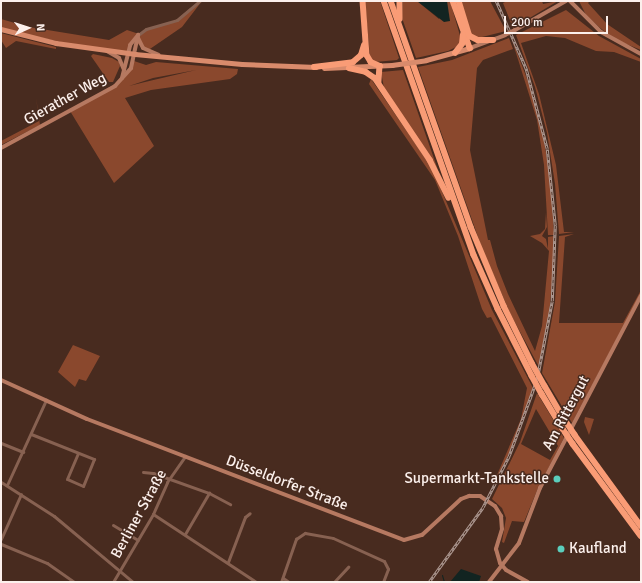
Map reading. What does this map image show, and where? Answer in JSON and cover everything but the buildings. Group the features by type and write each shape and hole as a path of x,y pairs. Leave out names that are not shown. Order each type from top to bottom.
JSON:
{"highway":[{"path":"363,1 368,59 380,66 378,74 380,86"},
{"path":"384,1 464,230"},
{"path":"391,1 480,253 532,363 575,435 641,526"},
{"path":"400,1 399,14 407,46"},
{"path":"453,1 470,48"},
{"path":"455,53 462,44 465,32 459,1"},
{"path":"465,32 478,40 493,40"},
{"path":"314,67 355,61 362,53 365,37"},
{"path":"349,68 371,74 430,160 464,230 498,309 542,394 573,444 641,536"}],"main road":[{"path":"1,29 56,43 167,58 314,67 349,68 392,65 426,60 470,48"}],"street":[{"path":"167,58 143,48 138,35 147,29 180,19 200,1"},
{"path":"470,48 505,35 566,1"},
{"path":"570,1 601,32 641,54"},
{"name":"Gierather Weg","path":"118,83 124,73 132,42 138,35"},
{"name":"Gierather Weg","path":"1,148 71,113 118,83 130,71 138,35"},
{"path":"103,50 118,56 124,65 124,73"},
{"name":"Am Rittergut","path":"489,582 519,543 541,486 641,296"},
{"name":"Düsseldorfer Straße","path":"1,380 46,400 185,456 405,540 422,535 460,500 469,496 480,496 496,506 502,516 502,529 496,550 502,566"},
{"path":"7,485 46,400"},
{"path":"31,434 94,459 83,486 67,480 78,453"},
{"path":"1,443 23,452"},
{"name":"Berliner Straße","path":"113,582 153,514 170,479 185,456"},
{"path":"143,472 170,479 209,493 230,504"},
{"path":"1,482 58,519 119,572 133,582"},
{"path":"185,534 209,493"},
{"path":"1,538 21,494"},
{"path":"228,562 245,517 250,513"},
{"path":"153,514 228,562 256,582"},
{"path":"113,525 138,540"},
{"path":"280,582 283,578 295,542 300,535 307,533 333,538 384,561 388,568 383,582"},
{"path":"1,544 47,563 74,582"},
{"path":"502,566 528,582"},
{"path":"334,582 348,567"},
{"path":"283,578 289,582"}],"shaded area":[{"path":"199,1 202,1 182,27 147,51 133,40 129,53 84,47 1,29 1,19 29,27 109,40 127,30 139,34 144,30 174,22"},
{"path":"365,1 380,1 399,58 397,60 375,62 370,58"},
{"path":"403,1 417,1 439,19 447,1 450,1 461,39 458,46 448,51 416,58 402,18"},
{"path":"461,1 490,1 506,31 478,38 471,34"},
{"path":"507,1 542,1 543,4 558,1 513,28 503,3"},
{"path":"579,1 590,1 588,3 607,24 641,47 641,50 614,39 586,15"},
{"path":"566,10 599,36 641,59 641,62 614,52 596,51 565,38 546,36 521,43 539,94 556,165 564,232 574,232 559,234 555,184 547,133 535,87 516,35"},
{"path":"1,33 56,47 56,49 16,41 6,48 1,40"},
{"path":"511,37 531,89 543,134 551,184 554,235 548,235 544,165 537,120"},
{"path":"509,38 513,49 483,60 477,68 470,150 488,240 490,240 497,266 508,294 535,351 542,326 549,251 542,243 530,236 540,234 545,229 546,212 547,227 542,236 546,239 548,249 548,237 554,236 554,261 549,315 539,367 511,315 483,251 418,67 452,60"},
{"path":"93,54 112,58 119,62 120,66 113,82 109,82 91,56"},
{"path":"134,61 146,65 156,62 238,69 237,74 230,79 151,90 125,98 154,146 114,183 70,111 123,79","holes":["196,70 129,86 153,78"]},
{"path":"403,70 438,170 384,88 381,72"},
{"path":"371,79 432,168 492,310 533,388 515,440 502,469 494,482 521,419 527,388 491,317 487,318 482,309 458,236 435,180 369,84"},
{"path":"36,97 40,125 1,145 1,141 39,121"},
{"path":"574,234 565,237 559,323 623,323 641,290 641,293 572,423 542,373 555,302 559,236"},
{"path":"73,345 100,356 86,381 79,379 75,387 58,372"},
{"path":"537,393 564,438 538,488 524,522 512,521 504,543 502,542 506,518 502,508 492,499 520,442","holes":["536,409 558,446 550,460 521,444"]},
{"path":"585,417 594,419 589,435 584,422"}],"water":[{"path":"417,1 447,1 450,21 444,22"},
{"path":"461,569 481,576 479,582 450,582"}],"waterway":[{"path":"442,575 444,582"}],"railway":[{"path":"429,582 483,507 509,456 537,379 552,301 555,225 547,149 526,69 496,1"}],"place":[{"name":"Supermarkt-Tankstelle","path":"557,479"},
{"name":"Kaufland","path":"561,549"}]}
